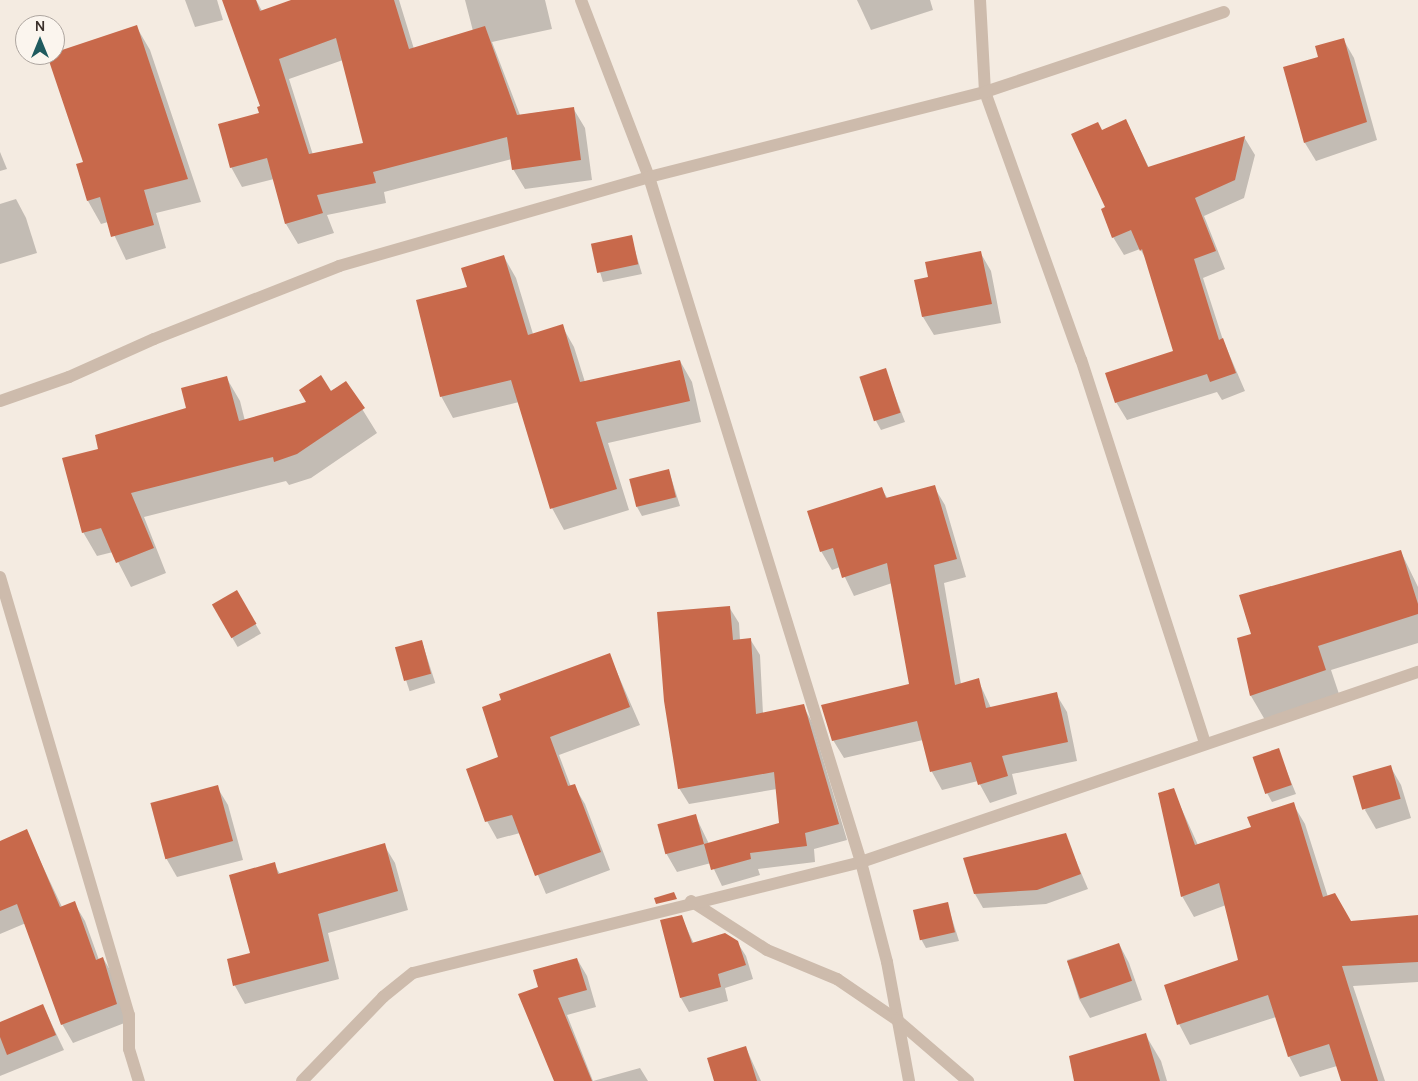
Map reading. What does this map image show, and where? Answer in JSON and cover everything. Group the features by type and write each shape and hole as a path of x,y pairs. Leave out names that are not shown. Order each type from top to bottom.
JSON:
{"street":[{"path":"581,0 650,177 861,862 887,962 909,1081"},
{"path":"980,0 984,92 1081,360 1205,744"},
{"path":"0,401 69,376 154,339 340,266 650,177 984,92 1224,12"},
{"path":"0,577 129,1015 128,1049 139,1081"},
{"path":"302,1081 383,996 413,973 692,901 861,862 1418,672"},
{"path":"692,901 767,950 836,979 897,1020 968,1081"}],"building":[{"path":"222,0 256,0 260,11 291,0 394,0 409,49 485,26 517,115 574,107 581,160 512,170 507,137 373,172 376,183 317,195 323,213 285,224 267,158 230,168 218,124 259,113 257,107 260,106","holes":["336,38 363,143 309,154 279,59"]},
{"path":"137,25 188,179 144,190 154,225 111,237 100,197 87,201 76,164 83,162 50,65 65,65 65,49"},
{"path":"1344,38 1367,122 1304,143 1283,67 1318,57 1315,46"},
{"path":"1126,119 1148,167 1245,136 1235,180 1195,198 1216,251 1194,259 1219,340 1223,338 1236,373 1210,382 1207,374 1115,403 1105,373 1173,351 1142,249 1140,251 1131,230 1112,238 1101,209 1105,207 1071,134 1098,122 1102,130"},
{"path":"632,235 638,264 597,273 591,244"},
{"path":"981,251 992,304 922,317 914,280 928,277 925,262"},
{"path":"504,255 528,335 563,324 580,382 680,360 690,401 596,422 617,489 550,509 511,380 440,397 416,300 467,287 461,268"},
{"path":"886,368 901,413 874,421 859,377"},
{"path":"321,375 331,391 346,381 365,408 297,454 274,462 273,457 131,493 154,548 116,563 101,528 82,533 62,458 98,449 95,435 186,408 181,388 227,376 239,421 306,402 299,390"},
{"path":"669,469 676,497 636,507 629,479"},
{"path":"935,485 957,559 934,565 955,685 979,678 986,708 1057,692 1068,742 1002,756 1008,776 978,785 971,762 930,772 917,721 832,741 821,705 909,684 887,563 842,578 833,548 820,552 807,511 882,487 886,498"},
{"path":"1401,550 1418,604 1418,614 1318,646 1326,670 1250,696 1237,638 1251,634 1239,595"},
{"path":"237,590 256,624 231,638 212,604"},
{"path":"730,606 733,640 751,638 756,714 804,704 839,824 805,833 807,846 750,853 751,859 711,870 704,844 779,823 774,772 678,789 664,701 657,612"},
{"path":"422,640 431,674 404,681 395,647"},
{"path":"610,653 630,707 550,737 568,786 575,784 601,852 535,876 512,815 485,822 466,769 498,757 482,707 501,700 499,694"},
{"path":"1279,748 1292,785 1265,794 1253,757"},
{"path":"1391,765 1401,799 1362,810 1353,776"},
{"path":"218,785 233,841 165,859 150,803"},
{"path":"1174,788 1195,845 1251,827 1247,817 1294,802 1323,897 1335,893 1351,921 1418,915 1418,962 1342,966 1378,1081 1341,1081 1329,1044 1288,1057 1268,995 1177,1025 1164,985 1238,960 1219,883 1181,897 1158,793"},
{"path":"696,814 704,844 665,854 657,824"},
{"path":"27,829 60,907 75,901 96,960 103,957 117,1004 61,1025 17,904 0,911 0,841"},
{"path":"1066,833 1081,874 1037,890 974,894 963,858"},
{"path":"385,843 398,891 318,914 329,961 233,986 227,959 250,953 229,875 275,862 278,874"},
{"path":"674,892 677,899 656,904 654,898"},
{"path":"948,902 955,932 920,940 913,910"},
{"path":"682,915 692,943 725,933 738,941 746,965 718,974 721,987 680,998 660,920"},
{"path":"1119,943 1132,981 1080,999 1067,961"},
{"path":"577,958 587,990 558,998 592,1081 554,1081 518,994 538,987 533,970"},
{"path":"43,1004 56,1035 7,1055 0,1037 0,1022"},
{"path":"1146,1033 1160,1081 1074,1081 1069,1056"},
{"path":"746,1046 757,1081 714,1081 707,1058"}]}
